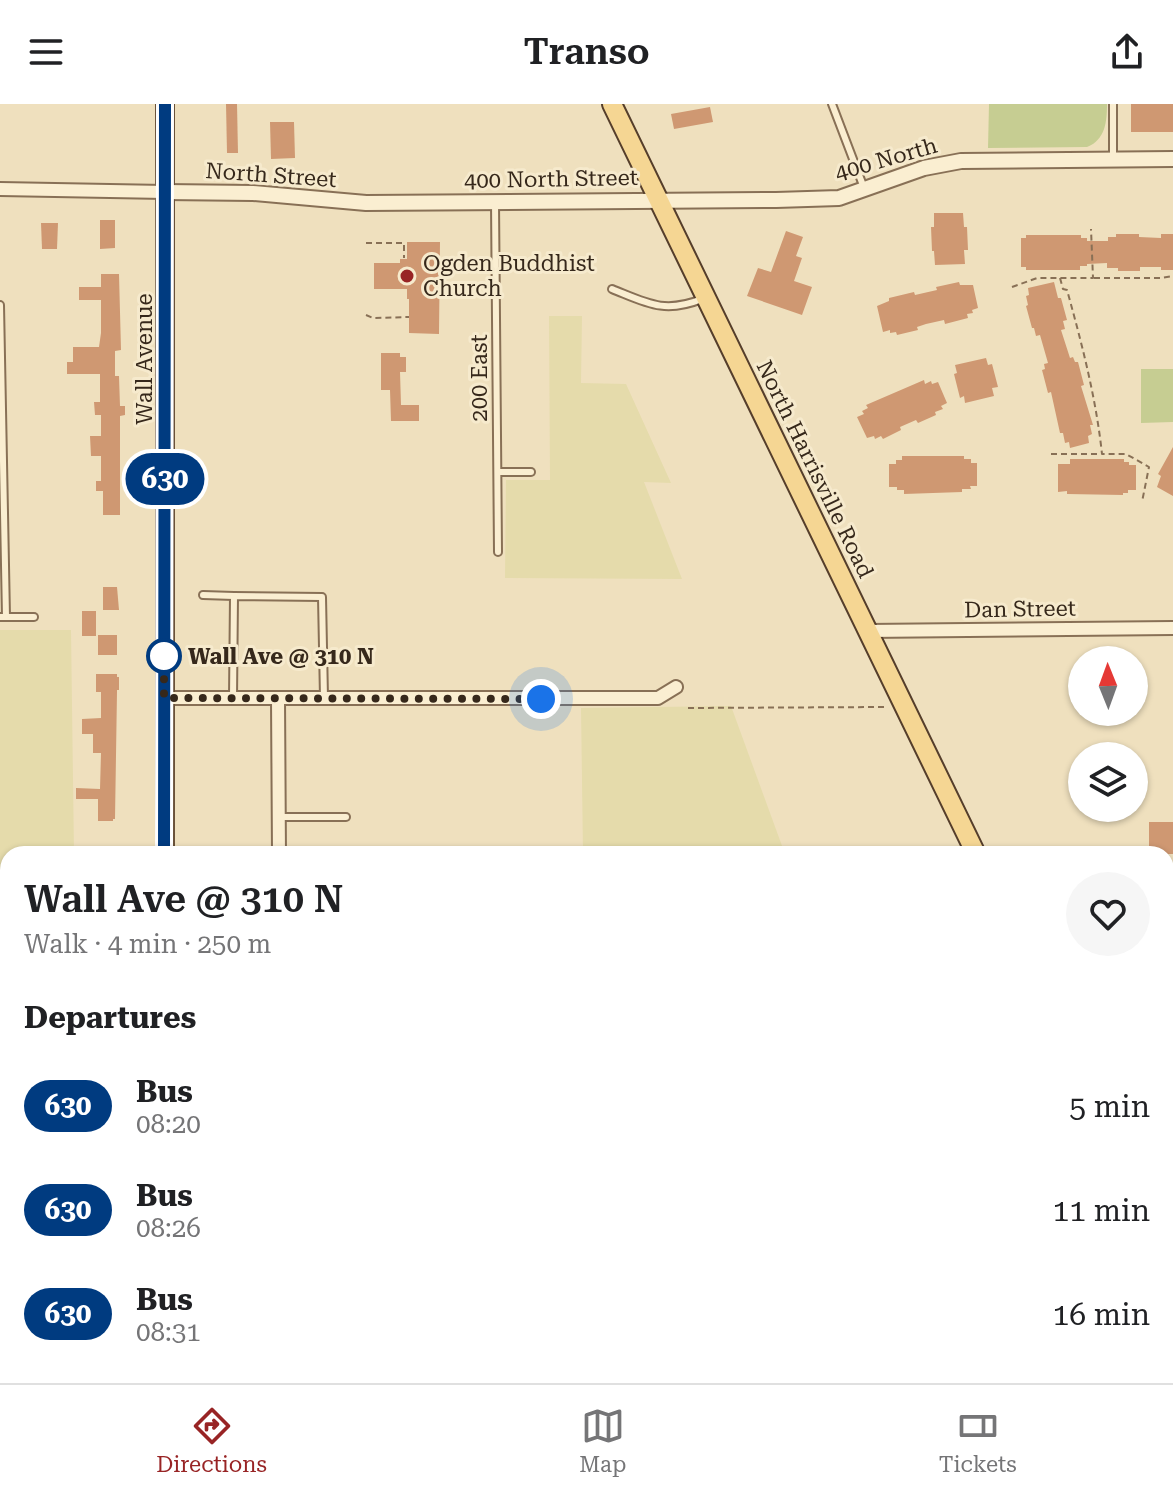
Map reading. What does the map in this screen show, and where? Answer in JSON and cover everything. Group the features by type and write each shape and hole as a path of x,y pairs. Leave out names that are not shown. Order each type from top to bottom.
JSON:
{"main road":[{"name":"Wall Avenue","path":"165,104 165,846"},
{"name":"North Harrisville Road","path":"612,104 972,846"}],"street":[{"name":"400 North","path":"659,200 839,198 924,168 961,161 1173,159"},
{"name":"North Street","path":"0,189 253,193 337,202 444,203"},
{"name":"400 North Street","path":"444,203 659,200"},
{"name":"Dan Street","path":"867,631 1173,628"},
{"path":"164,698 658,698 676,687"},
{"path":"278,699 279,846"}],"lane":[{"path":"832,104 864,188"},
{"path":"1113,104 1113,160"},
{"name":"200 East","path":"495,202 498,552"},
{"path":"612,289 657,306 685,305 705,298"},
{"path":"0,305 3,617 34,617"},
{"path":"498,472 531,472"},
{"path":"203,595 322,597 324,698"},
{"path":"233,698 234,596"},
{"path":"280,817 346,817"}],"path":[{"path":"1091,229 1093,278"},
{"path":"366,243 404,243 404,258"},
{"path":"1012,287 1037,278 1173,276"},
{"path":"1060,278 1063,289 1067,290 1098,413 1102,454"},
{"path":"366,315 373,318 409,317"},
{"path":"1051,454 1126,454 1149,467 1142,502"},
{"path":"688,708 904,706"}],"shaded area":[{"path":"549,316 582,316 581,383 626,384 671,483 644,482 682,579 505,578 506,480 550,480"},
{"path":"0,630 71,630 74,846 0,846"},
{"path":"731,706 782,846 583,846 581,708"}],"green space":[{"path":"989,104 1107,104 1104,130 1098,140 1087,147 988,148"},
{"path":"1141,369 1173,369 1173,422 1141,423"}],"building":[{"path":"226,104 237,104 238,153 227,153"},
{"path":"1131,104 1173,104 1173,132 1131,132"},
{"path":"710,107 713,122 674,129 671,114"},
{"path":"270,122 294,122 295,158 271,159"},
{"path":"934,213 963,213 968,250 964,250 965,264 935,265 931,227 934,227"},
{"path":"100,220 115,220 115,248 100,249"},
{"path":"41,223 58,223 57,249 42,249"},
{"path":"786,231 803,237 796,256 802,258 794,281 812,287 802,315 747,296 758,268 771,272"},
{"path":"1116,234 1161,238 1161,234 1173,234 1173,270 1140,267 1140,271 1118,271 1118,268 1107,268 1107,263 1087,264 1080,266 1080,270 1026,270 1026,267 1021,267 1021,238 1026,238 1026,235 1081,235 1087,241 1108,241 1108,237 1116,237"},
{"name":"Ogden Buddhist Church","path":"407,242 440,242 439,334 409,333 407,289 374,289 374,263 400,263 400,259 407,259"},
{"path":"101,274 119,274 121,350 115,351 115,376 119,376 120,406 125,406 125,415 120,416 120,515 103,515 103,491 96,491 96,481 101,481 101,456 91,456 90,436 101,436 101,415 95,415 94,402 100,402 100,374 67,374 67,362 73,362 73,347 99,347 101,300 79,300 79,287 101,287"},
{"path":"959,282 960,285 973,285 978,308 967,314 968,318 945,324 944,320 926,324 917,327 918,330 897,335 896,332 890,333 890,330 883,332 877,306 889,301 889,298 937,290 936,287"},
{"path":"1054,282 1067,320 1063,321 1065,329 1061,330 1070,358 1078,362 1084,385 1081,386 1093,425 1090,425 1092,434 1088,436 1089,443 1070,448 1069,442 1065,443 1063,433 1060,433 1051,392 1048,393 1042,370 1048,363 1040,335 1036,336 1032,328 1026,306 1028,288"},
{"path":"381,353 400,353 400,357 406,357 406,372 400,372 401,405 419,405 419,421 391,421 390,390 381,390"},
{"path":"986,358 988,365 992,364 998,387 992,388 994,396 965,403 964,396 960,398 955,365"},
{"path":"924,380 925,384 938,382 947,403 941,406 943,409 918,423 916,420 900,427 901,430 883,439 881,436 867,438 857,417 864,414 862,411 868,408 866,405"},
{"path":"1173,447 1173,496 1157,487 1161,476 1158,474"},
{"path":"902,456 964,456 964,459 971,459 971,463 977,463 977,486 962,489 962,492 904,494 904,490 889,487 889,464 896,464"},
{"path":"1070,459 1124,459 1129,465 1136,465 1136,490 1128,490 1123,495 1058,492 1058,464 1070,464"},
{"path":"103,587 117,587 119,610 103,610"},
{"path":"82,611 96,611 96,636 82,636"},
{"path":"98,635 117,635 117,655 98,655"},
{"path":"96,674 117,674 119,677 113,821 98,821 98,799 76,799 76,788 100,789 101,753 93,753 93,734 82,734 82,719 101,718 101,692 96,692"},
{"path":"1149,822 1173,822 1173,846 1149,846"}],"bus line":[{"name":"630","path":"164,846 165,104"}],"place":[{"name":"Ogden Buddhist Church","path":"407,276"},
{"name":"Wall Ave @ 310 N","path":"164,656"}],"route":[{"path":"164,656 164,646 164,698 541,699"}]}
